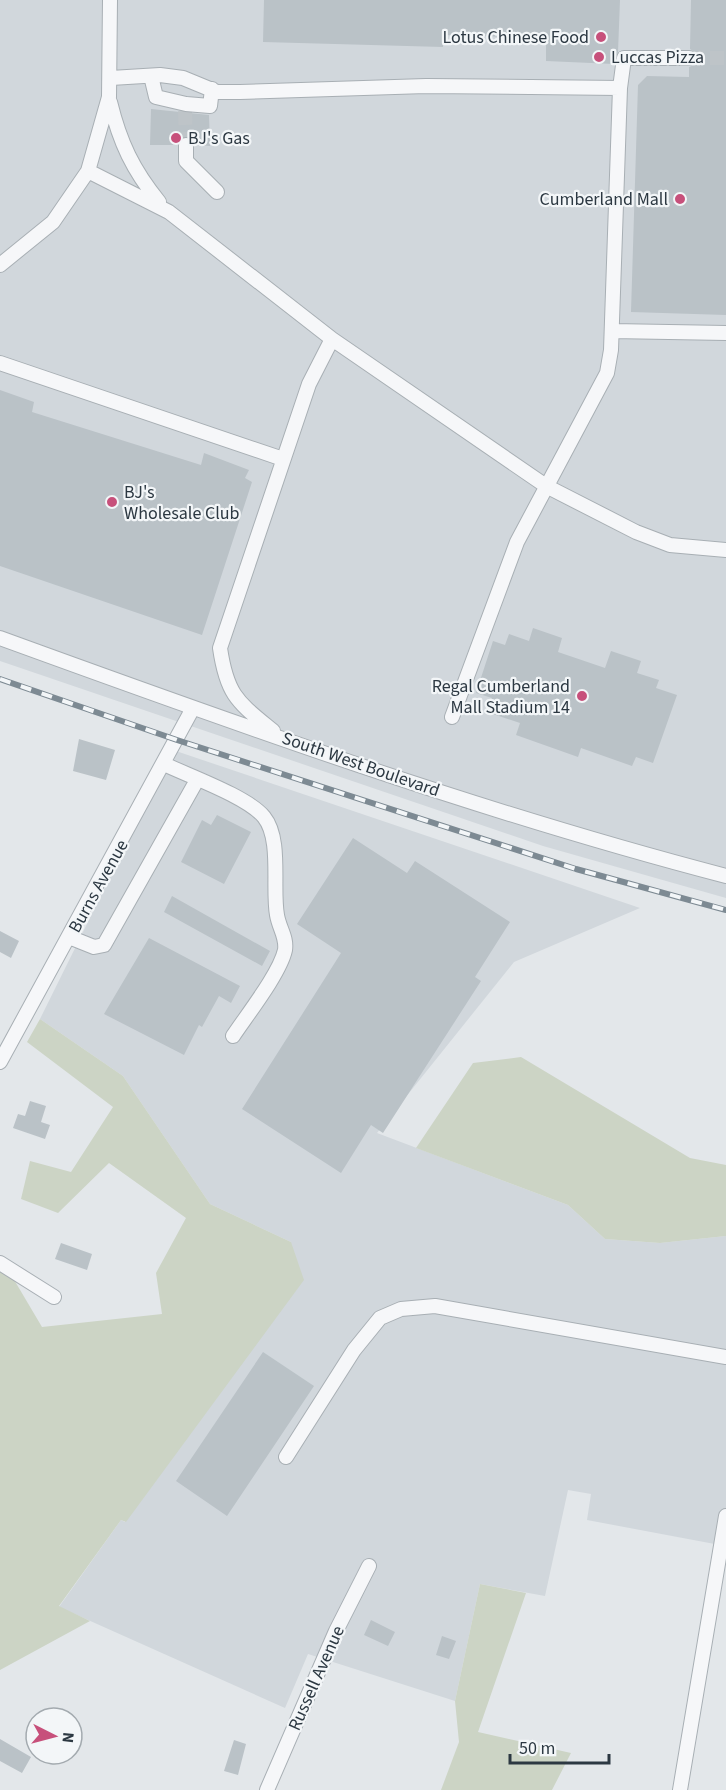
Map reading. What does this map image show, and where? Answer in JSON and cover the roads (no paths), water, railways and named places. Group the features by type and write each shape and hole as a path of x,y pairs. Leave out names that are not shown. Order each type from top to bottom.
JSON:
{"street":[{"path":"0,265 53,222 88,171 109,98 110,0"},
{"path":"452,717 513,552 607,373 612,331 620,88 624,58 689,58"},
{"path":"111,78 151,76 183,78 212,89 240,92 426,86 620,88"},
{"path":"151,76 156,97 186,107 210,106 212,89"},
{"path":"109,98 118,133 137,176 166,211"},
{"path":"186,145 186,161 217,192"},
{"path":"88,171 166,211 332,339 546,486 636,532 670,545 726,550"},
{"path":"612,331 726,333"},
{"path":"279,736 232,695 224,675 220,648 309,384 332,339"},
{"path":"0,363 284,459"},
{"name":"South West Boulevard","path":"0,638 193,708 513,815 726,876"},
{"name":"Burns Avenue","path":"0,1062 193,708"},
{"path":"164,764 233,796 264,817 274,835 277,917 285,936 285,951 277,969 233,1036"},
{"path":"69,937 94,947 104,945 197,780"},
{"path":"0,1263 54,1297"},
{"path":"286,1457 354,1350 380,1318 401,1310 435,1306 726,1357"},
{"path":"680,1790 726,1516"},
{"name":"Russell Avenue","path":"267,1790 336,1631 369,1566"}],"tunnel":[{"path":"689,58 726,58"},
{"path":"185,111 186,145"}],"railway":[{"path":"0,679 177,740 576,869 726,910"}],"place":[{"name":"Lotus Chinese Food","path":"601,37"},
{"name":"Luccas Pizza","path":"599,57"},
{"name":"BJ's Gas","path":"176,138"},
{"name":"Cumberland Mall","path":"680,199"},
{"name":"BJ's Wholesale Club","path":"112,502"},
{"name":"Regal Cumberland Mall Stadium 14","path":"582,696"}]}
